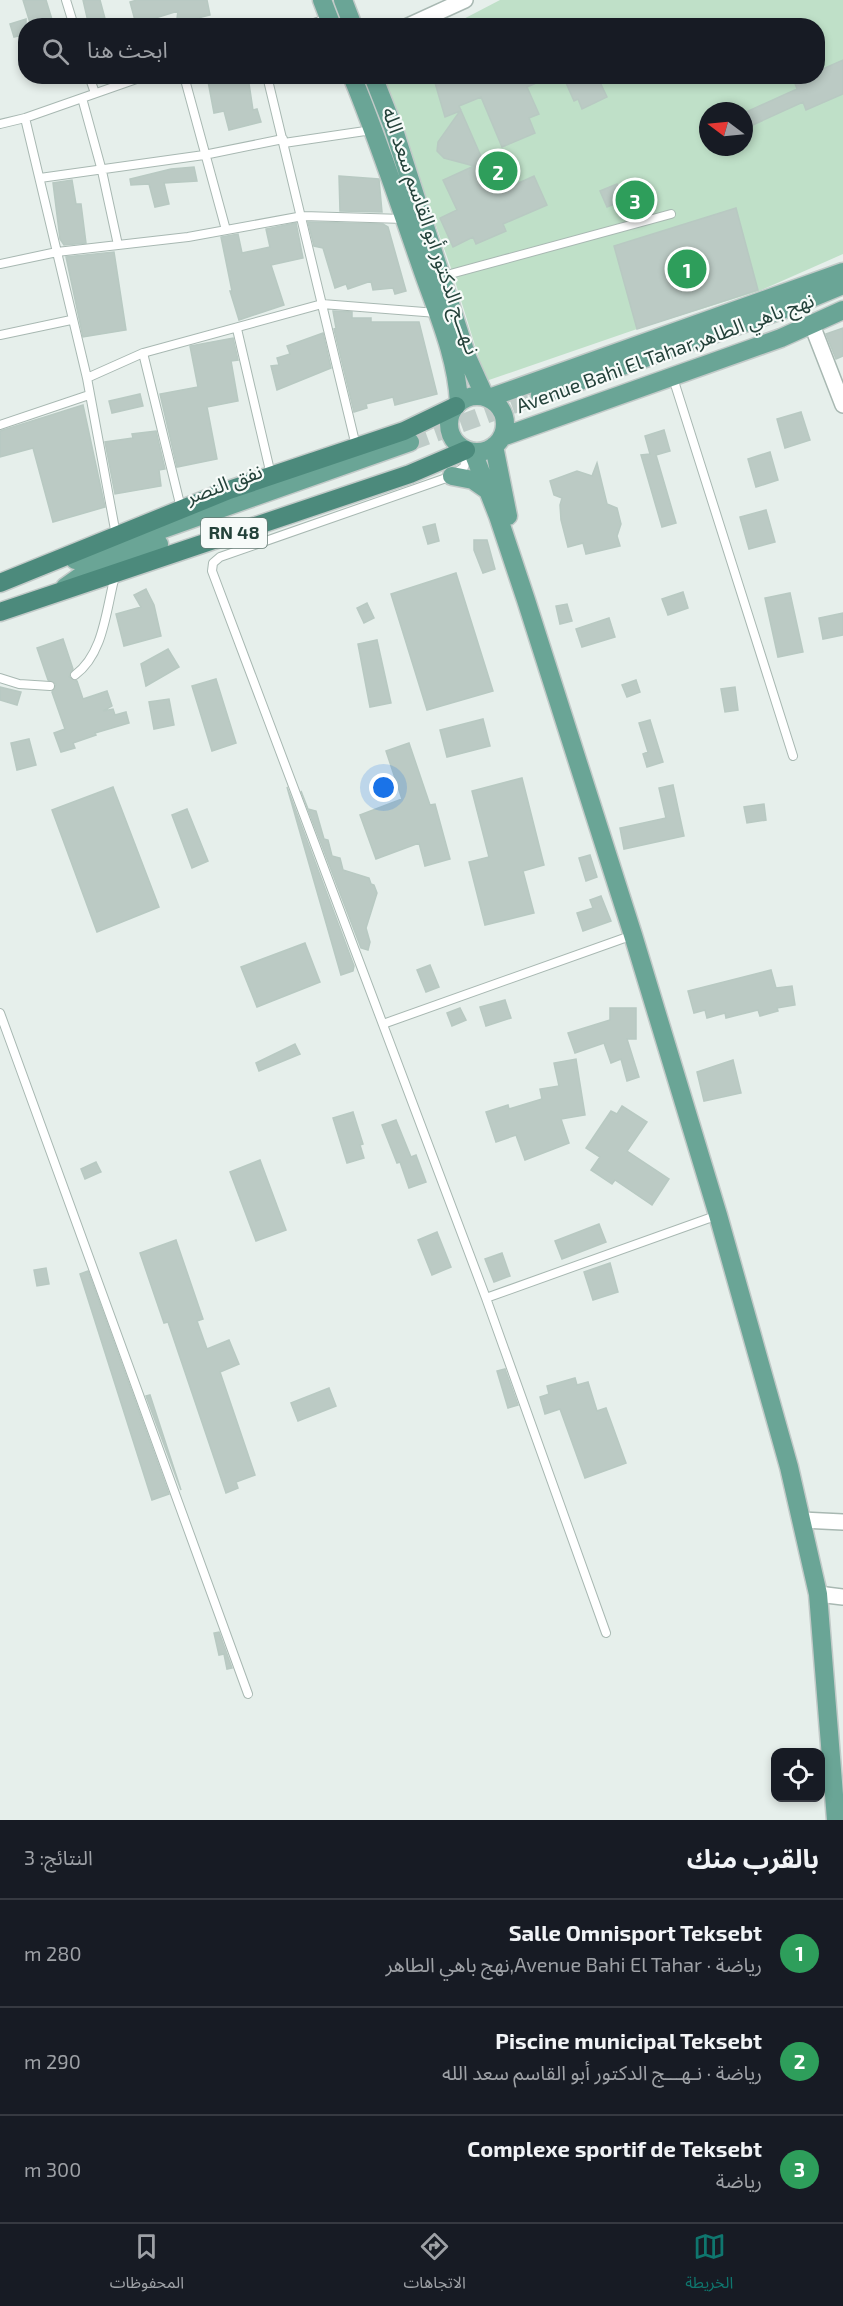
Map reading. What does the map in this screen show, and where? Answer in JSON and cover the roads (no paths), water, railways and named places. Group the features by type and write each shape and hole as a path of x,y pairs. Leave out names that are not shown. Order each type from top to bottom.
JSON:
{"highway":[{"name":"RN 48","path":"0,583 181,509 404,431 458,404"},
{"name":"RN 48","path":"0,612 410,474 469,451"}],"main road":[{"path":"322,0 329,18"},
{"path":"343,0 350,18"},
{"name":"نـهـــج الدكتور أبو القاسم سعد الله","path":"355,84 374,130 437,313 455,370 458,404"},
{"name":"نـهـــج الدكتور أبو القاسم سعد الله","path":"376,84 443,276 467,357 487,398"},
{"name":"Avenue Bahi El Tahar,نهج باهي الطاهر","path":"487,398 843,272"},
{"path":"843,285 542,400 843,300"},
{"name":"Avenue Bahi El Tahar,نهج باهي الطاهر","path":"498,442 812,325 843,310"},
{"path":"498,442 484,451 469,451 460,446 451,434 450,420 458,404 471,397 487,398 502,410 505,428 498,442 501,488 526,600"},
{"name":"نفق النصر","path":"53,561 81,559 412,447 82,575 64,589"},
{"path":"469,451 498,516 633,934 718,1215 802,1520 818,1594 837,1756 836,1820"},
{"path":"452,476 473,480 486,489"}],"street":[{"path":"426,18 465,0"},
{"path":"812,325 843,405"},
{"path":"802,1520 843,1522"},
{"path":"818,1594 843,1597"}],"lane":[{"path":"66,0 72,18"},
{"path":"91,84 94,93"},
{"path":"0,124 25,118 121,84"},
{"path":"186,84 226,230"},
{"path":"269,84 303,216 356,447"},
{"path":"82,98 102,171 118,245"},
{"path":"25,118 71,320 87,378 116,535"},
{"path":"40,178 102,171 284,141 374,130"},
{"path":"443,276 671,214"},
{"path":"0,264 57,252 226,230 303,216 404,219"},
{"path":"87,378 143,353 322,304 437,313"},
{"path":"0,335 71,320"},
{"path":"237,329 272,476"},
{"path":"143,353 181,509"},
{"path":"673,378 793,756"},
{"path":"0,425 89,394"},
{"path":"469,451 464,466 452,476 220,557 212,567 486,1298 606,1633"},
{"path":"75,675 85,667 97,644 116,573"},
{"path":"0,678 19,684 50,686"},
{"path":"383,1024 633,934"},
{"path":"0,1013 248,1694"},
{"path":"486,1298 718,1215"}],"tunnel":[{"path":"410,442 540,395"}],"place":[{"name":"Piscine municipal Teksebt","path":"498,171"},
{"name":"Complexe sportif de Teksebt","path":"635,200"},
{"name":"Salle Omnisport Teksebt","path":"687,269"}]}
